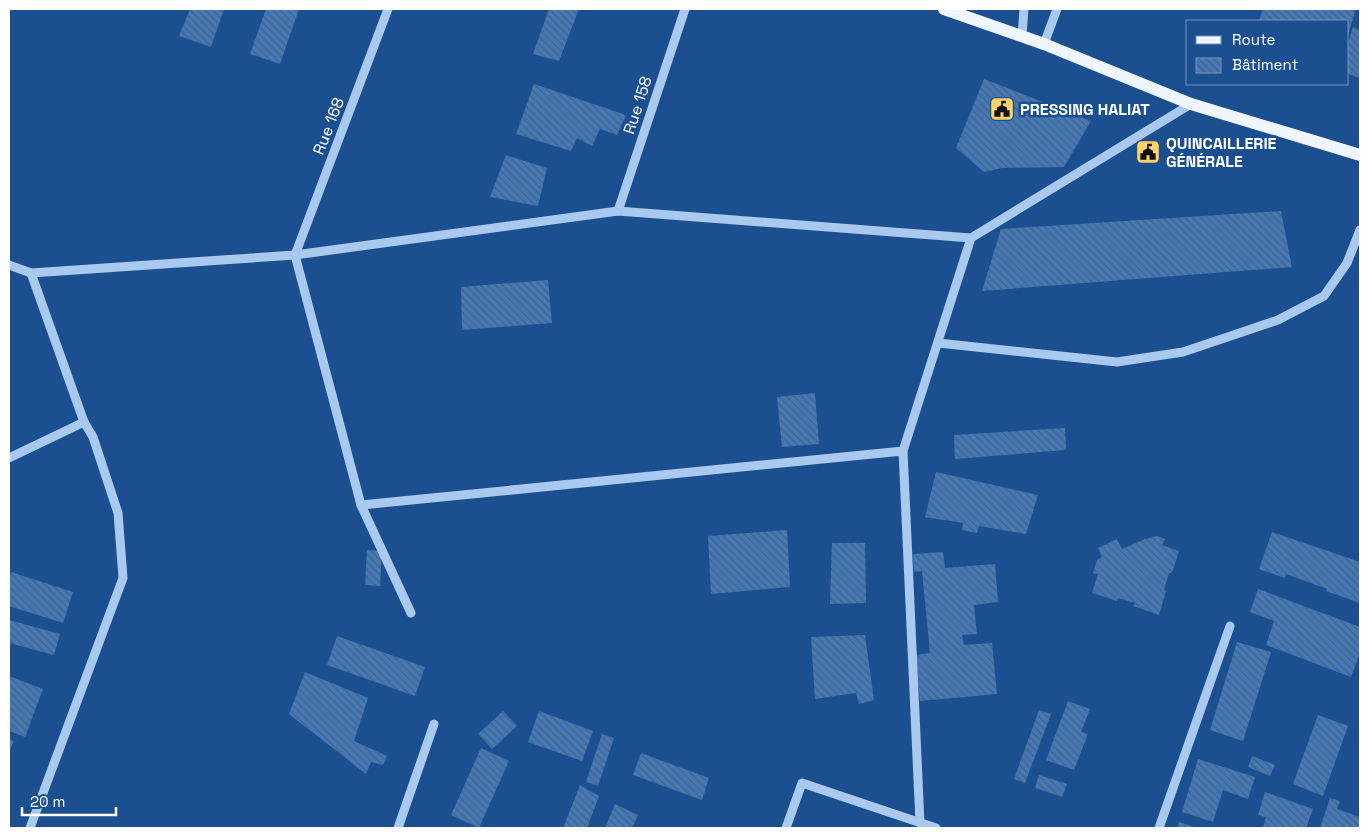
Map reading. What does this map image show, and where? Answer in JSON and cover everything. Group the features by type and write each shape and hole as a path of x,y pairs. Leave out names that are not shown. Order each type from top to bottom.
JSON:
{"main road":[{"path":"944,9 1044,44 1190,104 1360,155"}],"street":[{"name":"Rue 168","path":"295,255 388,9"},
{"name":"Rue 158","path":"618,212 685,9"},
{"path":"1022,36 1024,9"},
{"path":"1044,44 1057,9"},
{"path":"9,265 31,273 295,255 618,212 971,238 1190,104"},
{"path":"938,343 1117,362 1183,352 1278,320 1324,296 1346,263 1360,230"},
{"path":"920,822 903,451 971,238"},
{"path":"295,255 361,505 411,613"},
{"path":"30,828 123,578 118,514 93,437 84,422 31,273"},
{"path":"9,458 84,422"},
{"path":"361,505 903,451"},
{"path":"1159,828 1230,626"},
{"path":"398,828 434,724"},
{"path":"786,828 802,783 936,828"}],"building":[{"path":"190,9 224,9 211,47 179,36"},
{"path":"266,9 299,9 280,64 250,54"},
{"path":"549,9 579,9 559,61 533,54"},
{"path":"1263,9 1356,9 1349,32 1349,20 1259,20"},
{"path":"1353,27 1360,30 1360,78 1349,74 1349,40"},
{"path":"984,79 1091,121 1064,167 1002,168 984,172 956,148"},
{"path":"534,84 626,115 617,135 600,129 592,146 577,138 571,151 516,134"},
{"path":"506,155 547,168 538,206 490,197"},
{"path":"1281,211 1292,267 982,291 1001,229"},
{"path":"548,280 552,323 462,330 461,287"},
{"path":"815,393 819,444 782,447 777,397"},
{"path":"1065,428 1066,450 955,459 954,435"},
{"path":"936,472 1038,495 1026,534 979,526 977,533 962,530 963,523 925,517"},
{"path":"787,530 790,587 711,594 708,536"},
{"path":"1272,532 1360,562 1360,603 1286,574 1285,578 1259,569"},
{"path":"1157,536 1165,539 1162,545 1179,551 1172,573 1169,573 1159,615 1133,606 1135,603 1118,598 1117,601 1092,593 1098,574 1093,573 1097,560 1102,557 1098,548 1117,539 1122,549"},
{"path":"832,543 865,543 866,603 830,604"},
{"path":"367,550 382,551 380,586 365,585"},
{"path":"943,552 945,568 995,564 998,602 974,605 977,634 962,635 964,645 992,643 997,694 920,701 916,655 930,653 922,571 914,572 913,554"},
{"path":"11,572 73,592 63,623 9,606 9,579"},
{"path":"1258,589 1360,627 1360,653 1351,677 1266,645 1274,621 1250,612"},
{"path":"9,620 60,634 54,655 9,643"},
{"path":"865,635 874,700 859,704 856,693 815,699 811,637"},
{"path":"337,636 425,667 415,696 327,665"},
{"path":"1237,642 1271,652 1243,741 1210,730"},
{"path":"305,672 368,698 354,741 387,756 383,765 371,762 366,774 289,714"},
{"path":"9,676 43,689 25,737 9,731"},
{"path":"1068,701 1090,709 1081,732 1088,734 1074,770 1046,760"},
{"path":"1039,710 1051,714 1025,783 1014,779"},
{"path":"503,711 517,726 492,749 478,734"},
{"path":"539,711 593,731 582,761 528,742"},
{"path":"1318,715 1348,726 1323,796 1293,784"},
{"path":"602,734 614,738 598,786 586,782"},
{"path":"9,739 14,741 9,752"},
{"path":"481,748 509,761 479,828 451,815"},
{"path":"641,753 709,778 702,800 633,775"},
{"path":"1252,756 1275,765 1270,776 1248,767"},
{"path":"1198,759 1255,777 1248,799 1223,790 1213,822 1182,812"},
{"path":"1039,775 1067,784 1062,797 1035,788"},
{"path":"580,785 599,796 587,828 563,828"},
{"path":"1265,792 1313,809 1306,828 1263,828 1266,817 1258,815"},
{"path":"1330,798 1340,801 1337,809 1360,817 1360,828 1320,828"},
{"path":"615,804 638,815 632,828 605,828"},
{"path":"1179,822 1197,828 1177,828"}],"place":[{"name":"PRESSING HALIAT","path":"1002,109"},
{"name":"QUINCAILLERIE GÉNÉRALE","path":"1148,152"}]}
